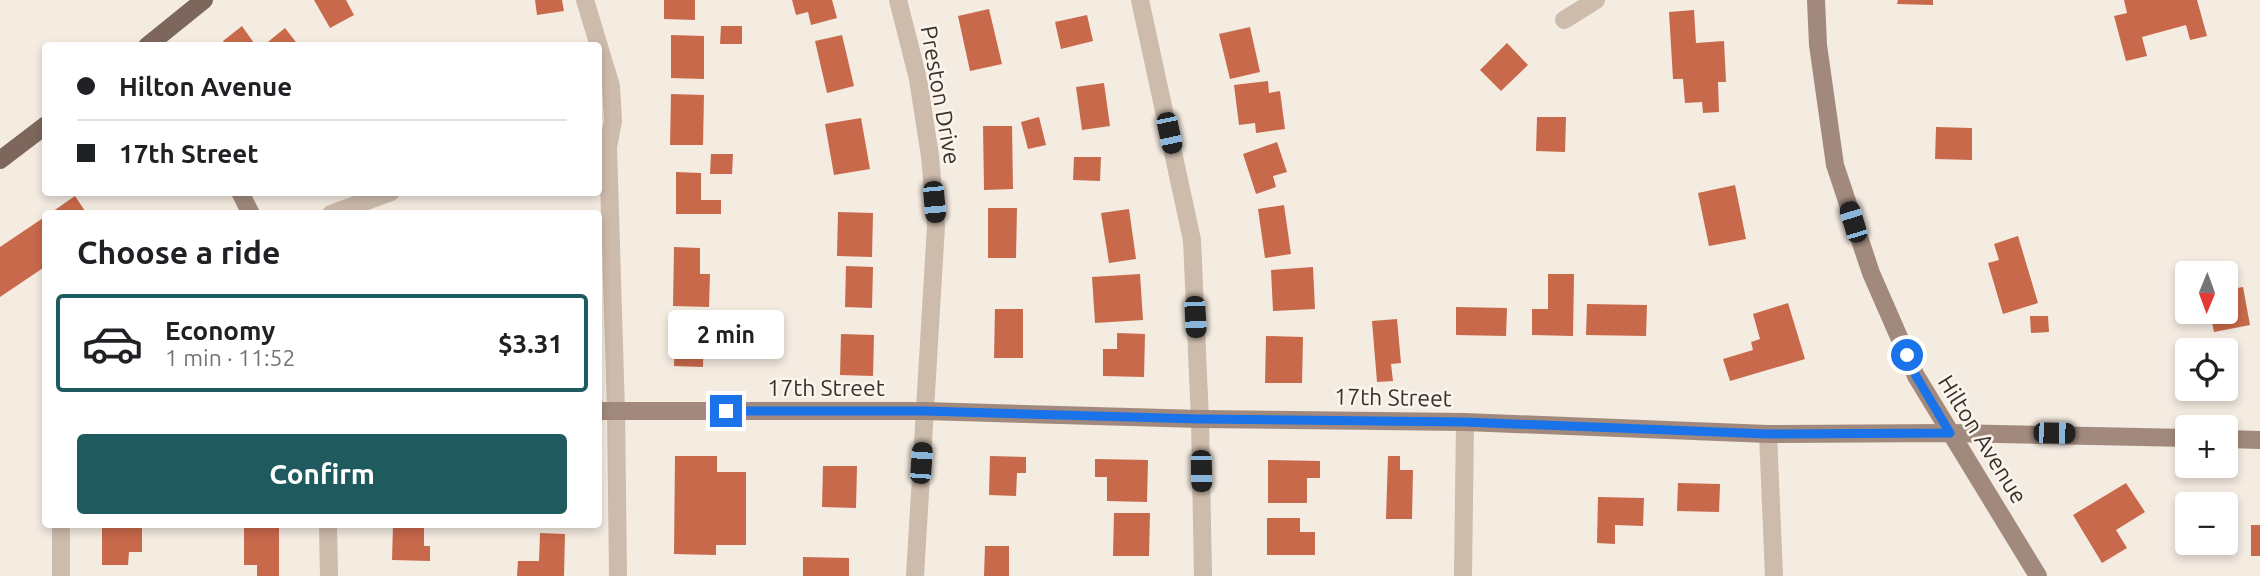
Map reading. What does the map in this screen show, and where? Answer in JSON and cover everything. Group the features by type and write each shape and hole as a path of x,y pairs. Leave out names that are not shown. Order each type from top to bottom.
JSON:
{"main road":[{"path":"152,42 204,0"},
{"path":"0,160 42,128"}],"street":[{"path":"585,0 598,42"},
{"name":"Preston Drive","path":"898,0 918,79 930,156 936,226 915,576"},
{"path":"1140,0 1192,240 1200,419 1203,576"},
{"path":"1564,20 1595,0"},
{"name":"Hilton Avenue","path":"1816,0 1818,45 1833,153 1871,273 1916,376 2038,576"},
{"path":"602,56 611,86 614,121 603,146 607,411 618,576"},
{"path":"342,210 380,196"},
{"name":"17th Street","path":"607,411 925,411 1200,419 1465,422 1768,434 1950,433 2175,438"},
{"path":"1463,576 1465,422"},
{"path":"1768,434 1774,576"},
{"path":"2238,439 2260,440"},
{"path":"61,528 61,576"},
{"path":"328,528 329,576"}],"building":[{"path":"314,0 346,0 354,15 330,28"},
{"path":"535,0 562,0 564,11 537,15"},
{"path":"664,0 695,0 695,20 664,19"},
{"path":"792,0 832,0 837,18 811,25 808,12 796,15"},
{"path":"1898,0 1933,0 1933,5 1897,4"},
{"path":"2124,0 2197,0 2207,36 2190,40 2186,25 2142,37 2147,56 2126,61 2114,16 2127,13"},
{"path":"989,9 1002,64 970,71 958,16"},
{"path":"1694,10 1696,43 1724,41 1726,82 1718,82 1719,112 1703,113 1702,102 1685,103 1683,79 1673,79 1669,12"},
{"path":"1087,15 1093,41 1061,49 1055,22"},
{"path":"242,26 253,42 224,42"},
{"path":"721,26 742,26 742,44 720,44"},
{"path":"1250,27 1260,72 1230,79 1219,34"},
{"path":"285,28 296,42 268,42"},
{"path":"671,35 704,36 704,79 671,78"},
{"path":"842,35 854,86 827,93 815,41"},
{"path":"1507,43 1528,65 1501,91 1480,70"},
{"path":"1268,81 1269,93 1280,91 1285,129 1256,133 1255,123 1239,125 1234,85"},
{"path":"1104,83 1110,126 1082,130 1076,87"},
{"path":"671,94 704,95 703,145 670,145"},
{"path":"1039,117 1046,145 1028,149 1021,122"},
{"path":"1537,117 1566,117 1565,152 1536,151"},
{"path":"861,118 870,169 834,175 825,124"},
{"path":"983,126 1012,126 1013,189 984,190"},
{"path":"1936,127 1972,128 1972,160 1935,159"},
{"path":"1277,142 1287,172 1273,176 1276,187 1256,194 1243,154"},
{"path":"711,154 733,154 732,174 710,174"},
{"path":"1074,157 1101,157 1100,181 1073,180"},
{"path":"676,172 701,173 701,200 721,200 721,214 676,214"},
{"path":"1735,185 1746,239 1709,246 1698,193"},
{"path":"75,196 84,210 55,210"},
{"path":"1284,205 1291,254 1265,258 1258,209"},
{"path":"988,208 1017,208 1016,258 988,258"},
{"path":"1129,209 1136,259 1109,263 1101,213"},
{"path":"838,212 873,213 872,257 837,256"},
{"path":"42,219 42,269 0,297 0,247"},
{"path":"2018,236 2038,303 2003,314 1988,263 1999,260 1994,244"},
{"path":"674,247 700,248 700,274 710,274 709,307 673,306"},
{"path":"846,266 873,267 872,308 845,307"},
{"path":"1313,267 1315,309 1273,311 1271,270"},
{"path":"1140,274 1143,320 1095,323 1092,277"},
{"path":"1548,274 1574,274 1573,336 1532,335 1532,309 1548,309"},
{"path":"2243,287 2250,325 2214,332 2212,324 2238,324 2238,288"},
{"path":"1788,303 1805,359 1730,381 1723,359 1753,350 1751,342 1760,339 1753,314"},
{"path":"1587,304 1647,305 1646,336 1586,335"},
{"path":"1456,307 1507,308 1506,336 1456,335"},
{"path":"995,309 1023,309 1023,358 994,358"},
{"path":"2030,316 2048,316 2049,332 2031,333"},
{"path":"675,318 704,318 703,367 674,366"},
{"path":"1397,319 1401,363 1391,364 1393,381 1377,382 1372,321"},
{"path":"1117,333 1145,334 1144,377 1103,376 1103,349 1117,349"},
{"path":"841,334 874,335 873,376 840,375"},
{"path":"1266,336 1303,337 1302,383 1265,383"},
{"path":"675,456 717,456 717,472 746,472 746,545 716,545 716,555 674,554"},
{"path":"990,456 1026,457 1026,473 1017,473 1016,496 989,495"},
{"path":"1388,456 1400,456 1400,470 1413,470 1412,519 1386,519"},
{"path":"1095,459 1148,460 1147,502 1107,501 1107,477 1095,477"},
{"path":"1268,460 1320,461 1320,478 1307,478 1307,503 1268,503"},
{"path":"823,466 857,466 856,508 822,507"},
{"path":"1678,483 1720,484 1719,512 1677,511"},
{"path":"2126,483 2145,512 2116,530 2127,548 2102,563 2073,515"},
{"path":"1598,497 1644,498 1643,526 1615,525 1615,544 1597,543"},
{"path":"1114,513 1150,513 1149,556 1113,556"},
{"path":"1267,518 1300,518 1300,532 1315,532 1315,555 1267,555"},
{"path":"2251,525 2260,525 2260,556 2251,556"},
{"path":"102,528 142,528 142,552 129,552 128,565 102,565"},
{"path":"244,528 279,528 279,576 257,576 257,565 244,565"},
{"path":"393,528 424,528 424,546 430,546 430,561 392,560"},
{"path":"540,533 565,534 564,576 517,576 518,561 539,561"},
{"path":"985,546 1009,546 1009,576 984,576"},
{"path":"803,557 849,558 849,576 803,576"}],"route":[{"path":"726,411 925,411 1200,419 1465,422 1768,434 1950,433 1916,376 1907,355"}]}
